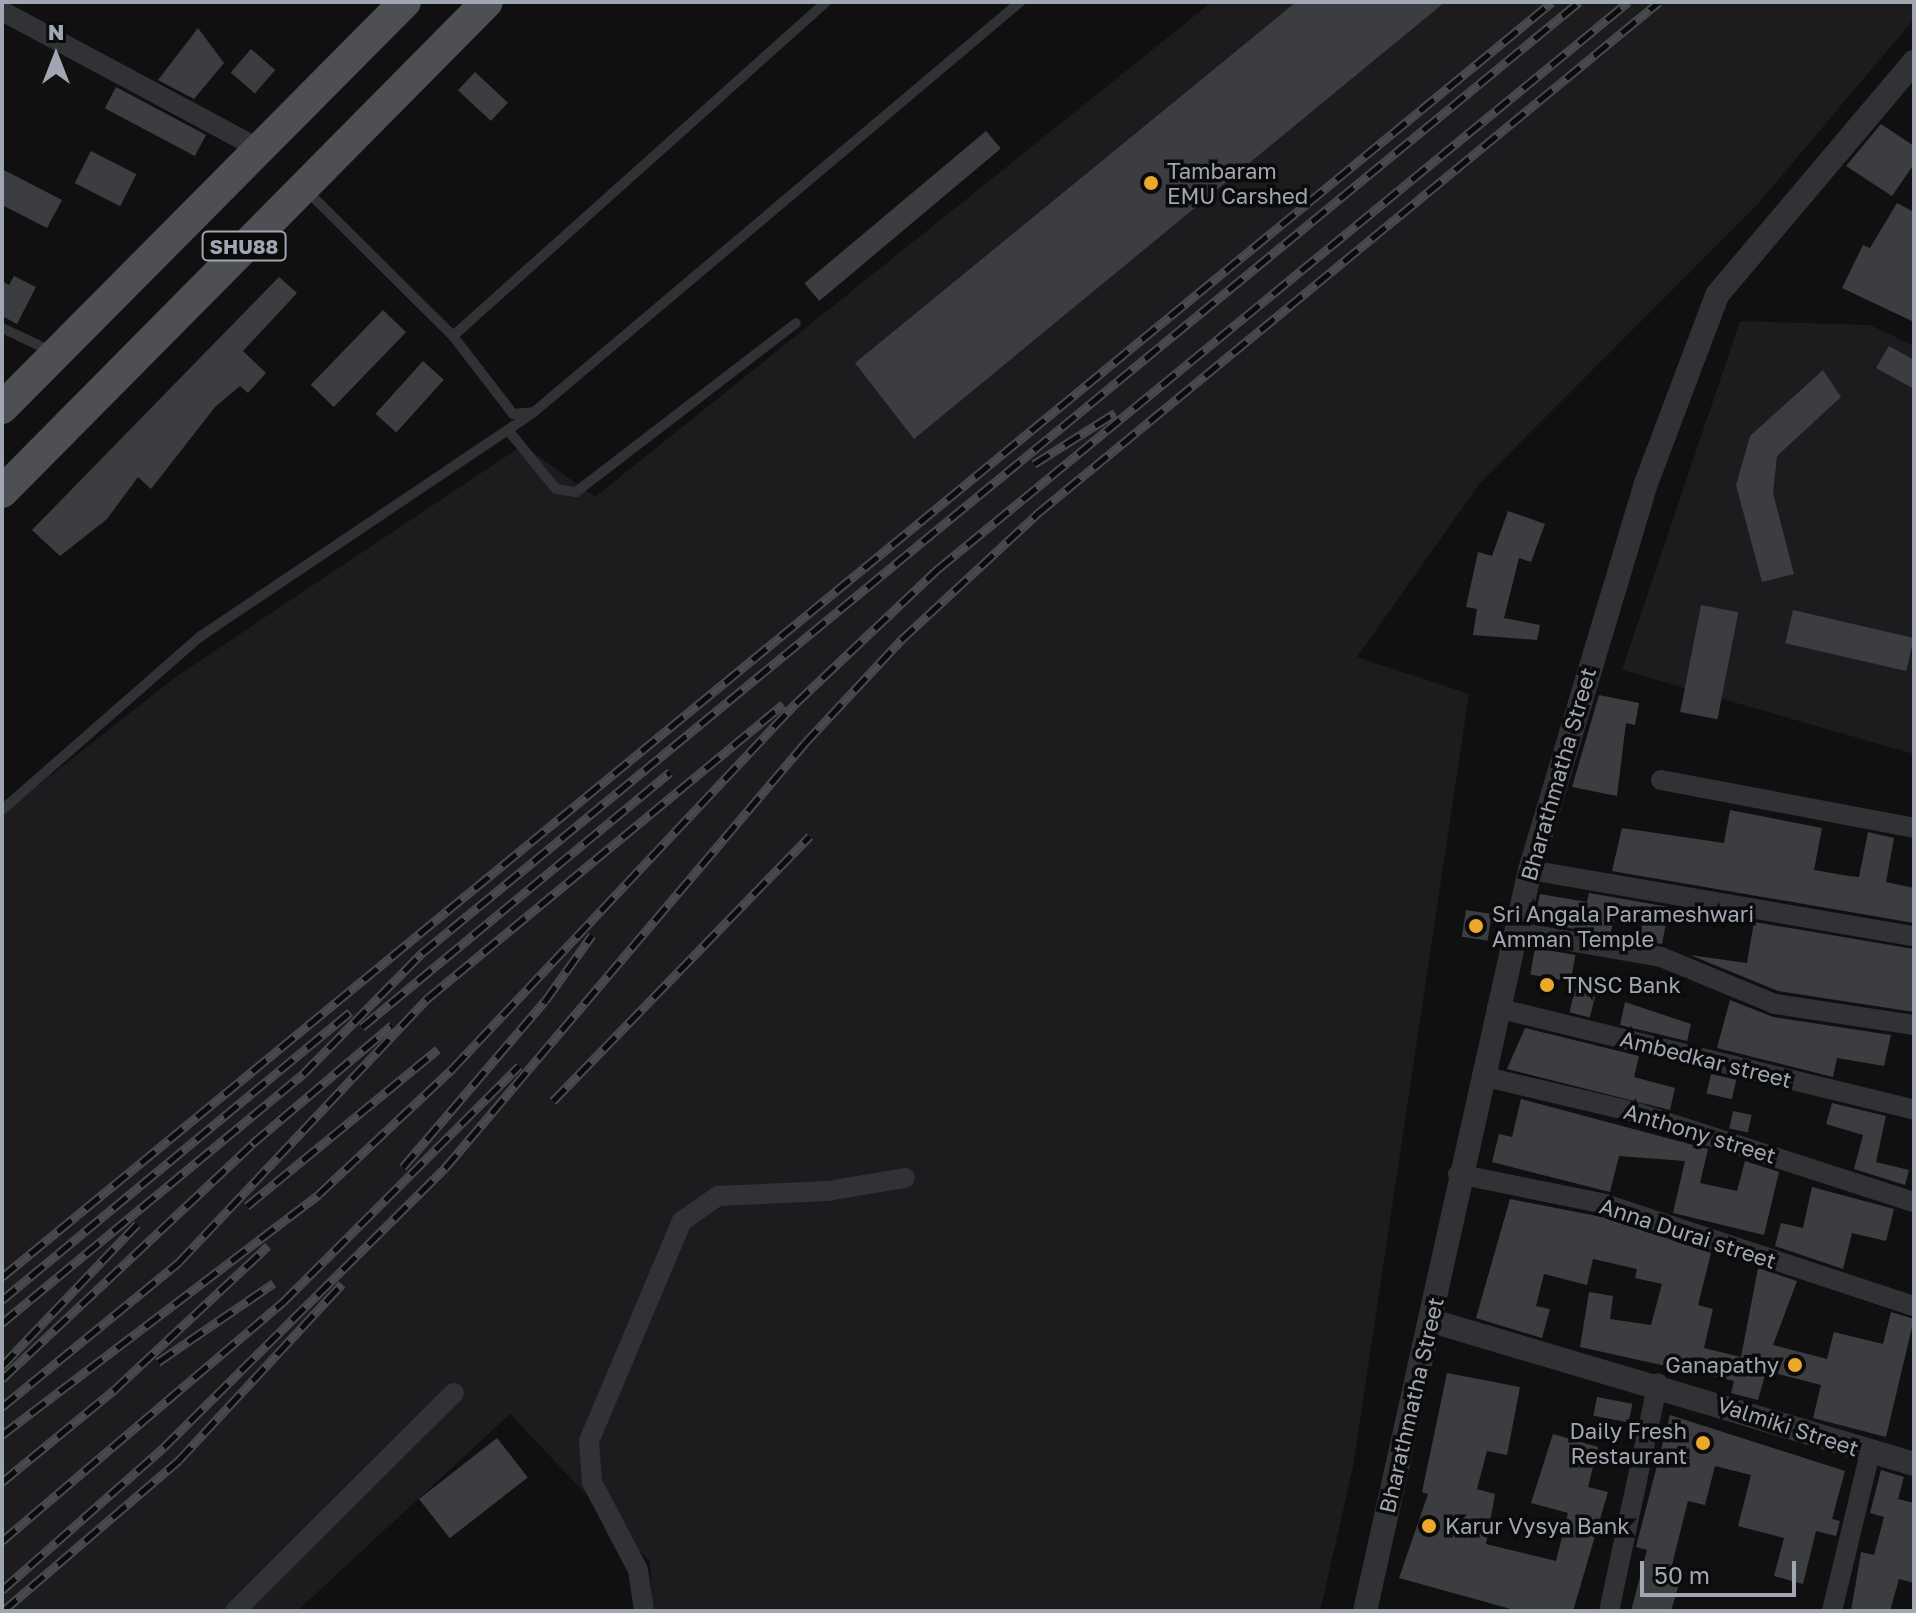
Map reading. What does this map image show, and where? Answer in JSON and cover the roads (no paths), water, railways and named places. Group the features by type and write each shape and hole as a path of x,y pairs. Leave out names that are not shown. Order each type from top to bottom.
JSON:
{"main road":[{"name":"SHU88","path":"2,408 405,2"},
{"name":"SHU88","path":"6,481 487,2"}],"street":[{"path":"2,11 258,148"},
{"name":"Bharathmatha Street","path":"1365,1611 1432,1321 1458,1174 1530,870 1619,561 1717,295 1914,62"},
{"path":"1661,780 1914,828"},
{"path":"1530,870 1914,936"},
{"path":"1517,932 1661,957 1775,1004 1914,1025"},
{"name":"Ambedkar street","path":"1497,1008 1914,1110"},
{"name":"Anthony street","path":"1482,1076 1638,1113 1914,1202"},
{"name":"Anna Durai street","path":"1458,1174 1605,1204 1914,1306"},
{"path":"644,1611 638,1570 592,1482 589,1441 682,1221 718,1196 828,1191 905,1178"},
{"name":"Valmiki Street","path":"1432,1321 1658,1383 1870,1453 1914,1464"},
{"path":"1609,1611 1658,1383"},
{"path":"235,1611 454,1393"},
{"path":"1832,1611 1870,1453"}],"lane":[{"path":"453,336 826,2"},
{"path":"2,810 201,636 534,412 1020,2"},
{"path":"303,187 453,336 513,414 534,412"},
{"path":"508,430 556,489 576,492 796,323"},
{"path":"2,328 56,353"}],"railway":[{"path":"2,1277 1552,2"},
{"path":"2,1323 303,1074 422,953 1579,2"},
{"path":"2,1435 319,1194 453,1068 796,703 939,568 1628,2"},
{"path":"2,1590 164,1447 445,1168 805,743 901,640 1038,513 1659,2"},
{"path":"1034,464 1115,413"},
{"path":"2,1407 179,1262 428,998 783,704"},
{"path":"362,1027 670,772"},
{"path":"553,1101 810,836"},
{"path":"403,1167 545,1001 592,935"},
{"path":"2,1300 350,1012"},
{"path":"2,1379 253,1143 392,1025"},
{"path":"247,1206 438,1049"},
{"path":"2,1541 283,1302 519,1066"},
{"path":"2,1366 137,1224"},
{"path":"2,1482 114,1390 268,1246"},
{"path":"158,1362 274,1283"},
{"path":"3,1611 179,1460 342,1284"}],"place":[{"name":"Tambaram EMU Carshed","path":"1151,183"},
{"name":"Sri Angala Parameshwari Amman Temple","path":"1476,926"},
{"name":"TNSC Bank","path":"1547,985"},
{"name":"Ganapathy","path":"1795,1365"},
{"name":"Daily Fresh Restaurant","path":"1703,1443"},
{"name":"Karur Vysya Bank","path":"1429,1526"}]}
